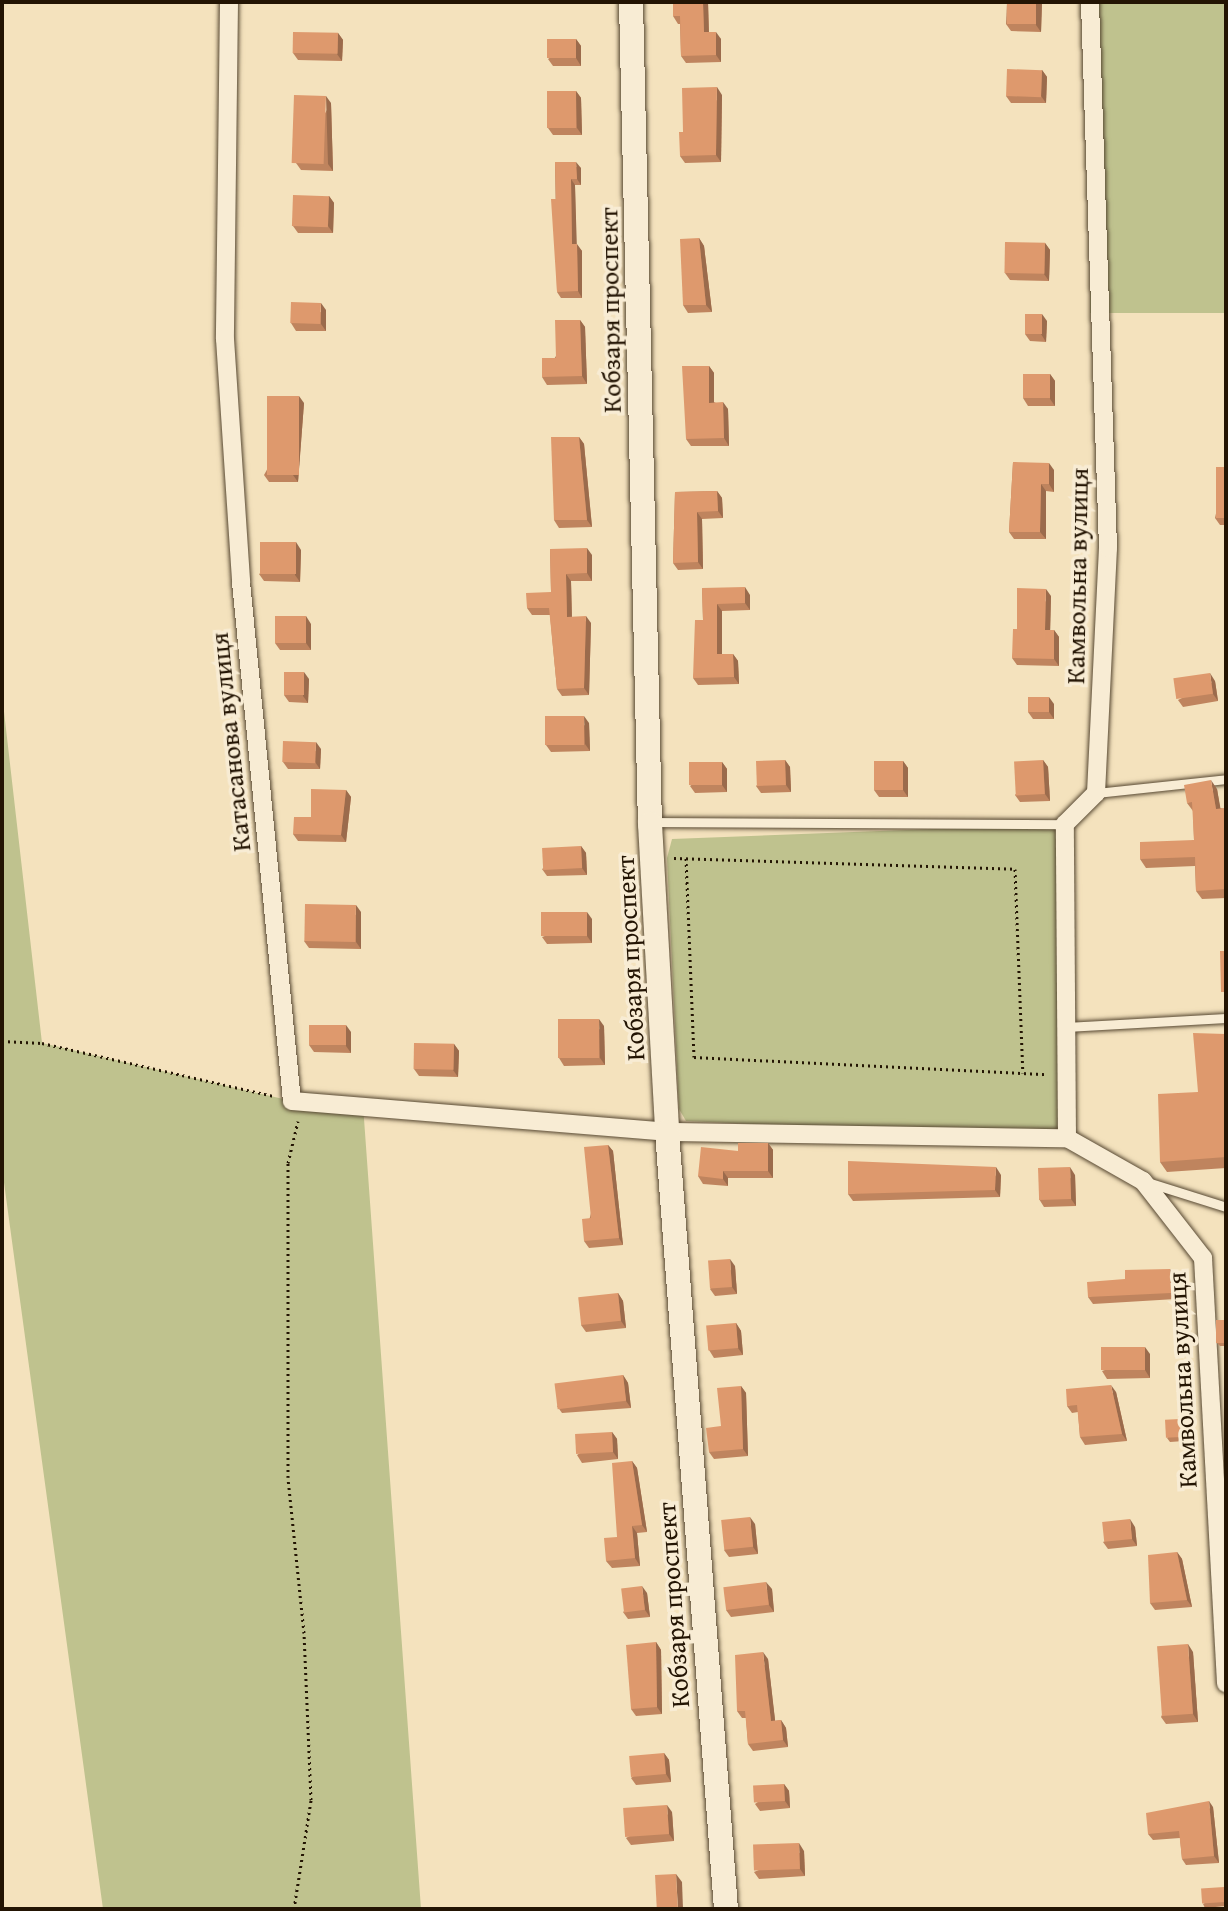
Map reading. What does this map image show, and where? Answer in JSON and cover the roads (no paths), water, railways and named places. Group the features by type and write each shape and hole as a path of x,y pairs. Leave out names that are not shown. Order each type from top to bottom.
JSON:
{"main road":[{"name":"Кобзаря проспект","path":"631,2 650,822 667,1132 726,1909"}],"street":[{"name":"Катасанова вулиця","path":"229,2 225,339 241,582 299,1101 667,1132"},
{"name":"Камвольна вулиця","path":"1090,2 1108,548 1096,793"},
{"path":"1067,1138 1065,824 1096,793"},
{"name":"Камвольна вулиця","path":"667,1132 1067,1138 1143,1181 1203,1258 1226,1683"}],"lane":[{"path":"1096,793 1226,779"},
{"path":"650,822 1065,824"},
{"path":"1065,1027 1226,1018"},
{"path":"1143,1181 1226,1207"}]}
